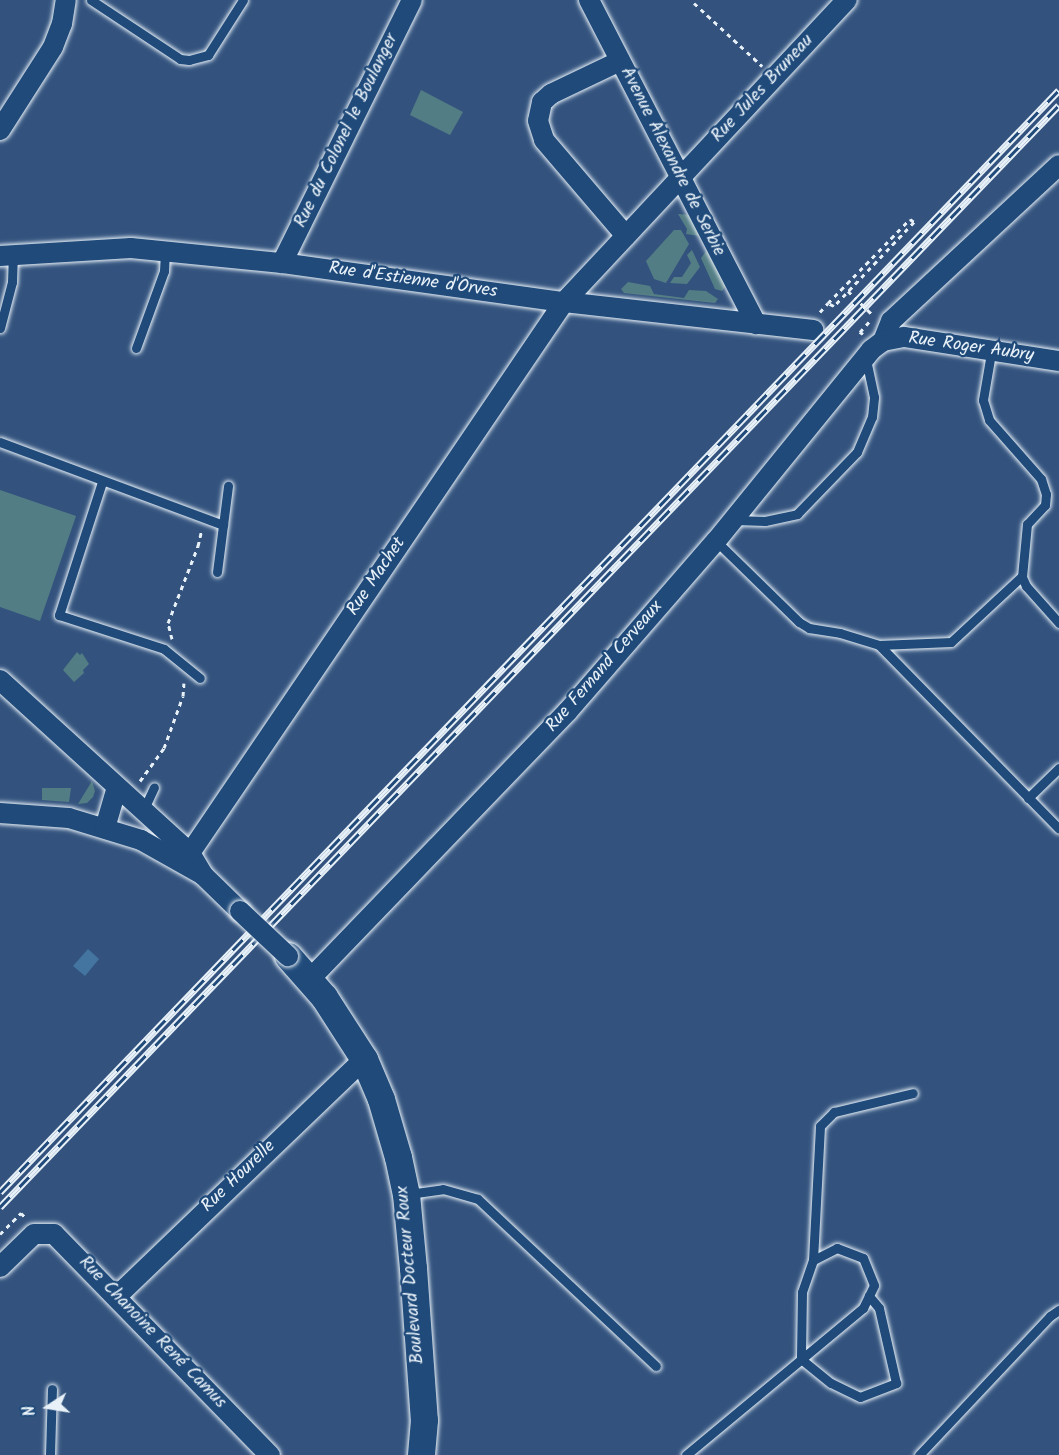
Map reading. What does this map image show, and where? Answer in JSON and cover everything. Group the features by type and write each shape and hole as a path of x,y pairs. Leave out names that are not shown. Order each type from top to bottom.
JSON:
{"street":[{"path":"0,130 53,47 62,24 66,0"},
{"name":"Rue du Colonel le Boulanger","path":"282,263 412,0"},
{"name":"Avenue Alexandre de Serbie","path":"589,0 756,324"},
{"name":"Rue Jules Bruneau","path":"626,236 847,0"},
{"path":"620,61 551,94 542,102 538,121 544,140 626,236"},
{"name":"Rue Fernand Cerveaux","path":"310,979 568,711 716,541 865,357 883,341 891,321 1059,165"},
{"name":"Rue Machet","path":"190,852 564,302 626,236"},
{"name":"Rue d'Estienne d'Orves","path":"7,256 131,248 282,263 564,302 756,324 816,321"},
{"name":"Rue Roger Aubry","path":"883,341 904,337 1059,361"},
{"name":"Boulevard Docteur Roux","path":"0,680 190,852 203,875"},
{"path":"105,828 117,787"},
{"name":"Boulevard Docteur Roux","path":"0,813 69,818 105,828 141,840 203,875 310,979 345,1027 364,1059 388,1118 406,1194 424,1420"},
{"name":"Rue Hourelle","path":"116,1297 364,1059"},
{"name":"Rue Chanoine René Camus","path":"0,1267 26,1240 40,1232 54,1234 270,1455"},
{"path":"421,1455 424,1420"},
{"path":"424,1420 430,1455"}],"lane":[{"path":"91,0 180,59 189,60 208,55 243,0"},
{"path":"136,348 164,271 165,251"},
{"name":"Rue d'Estienne d'Orves","path":"0,328 12,282 7,256"},
{"path":"991,352 983,400 984,410 989,420 1041,479 1046,494 1045,505 1027,524 1022,576 1026,586 1059,623"},
{"path":"732,520 765,521 797,514 857,452 872,417 874,397 865,357"},
{"path":"0,442 102,482 223,525"},
{"path":"102,482 60,615 164,649 201,678"},
{"path":"217,572 228,486"},
{"path":"716,541 799,622 809,628 840,633 879,645 951,642 1022,576"},
{"path":"879,645 1059,829"},
{"path":"1028,798 1059,768"},
{"path":"143,811 154,787"},
{"path":"801,1359 802,1292 813,1260 820,1126 834,1112 913,1093"},
{"path":"406,1194 443,1189 478,1199 656,1366"},
{"path":"686,1455 863,1308 874,1285 863,1258 837,1248 813,1260"},
{"path":"801,1359 831,1383 860,1397 896,1383 879,1308 868,1296"},
{"path":"919,1455 1050,1316 1059,1310"},
{"path":"50,1455 52,1389"}],"path":[{"path":"694,3 774,77"},
{"path":"816,321 828,303 910,219 914,222 834,306 828,303"},
{"path":"848,291 874,316 860,332"},
{"path":"0,1234 21,1213 26,1217"}],"green space":[{"path":"421,90 463,112 450,135 410,115"},
{"path":"678,214 694,215 729,282 722,291 715,289 701,258 707,250 700,236 686,234 687,229"},
{"path":"674,230 681,230 689,244 666,283 654,279 646,261"},
{"path":"692,250 700,267 687,284 670,283 674,277 682,277 691,263 687,255"},
{"path":"628,282 650,286 654,294 684,298 689,290 706,291 718,299 715,303 624,293 621,289"},
{"path":"0,490 76,516 40,621 0,607"},
{"path":"77,652 80,655 82,653 89,664 83,670 84,673 74,682 63,670"},
{"path":"92,781 95,791 93,797 87,803 78,804"},
{"path":"42,788 71,788 69,802 42,800"}],"water":[{"path":"88,949 99,959 85,976 73,966"}],"railway":[{"path":"0,1192 1059,90"},
{"path":"0,1207 1059,105"}]}
